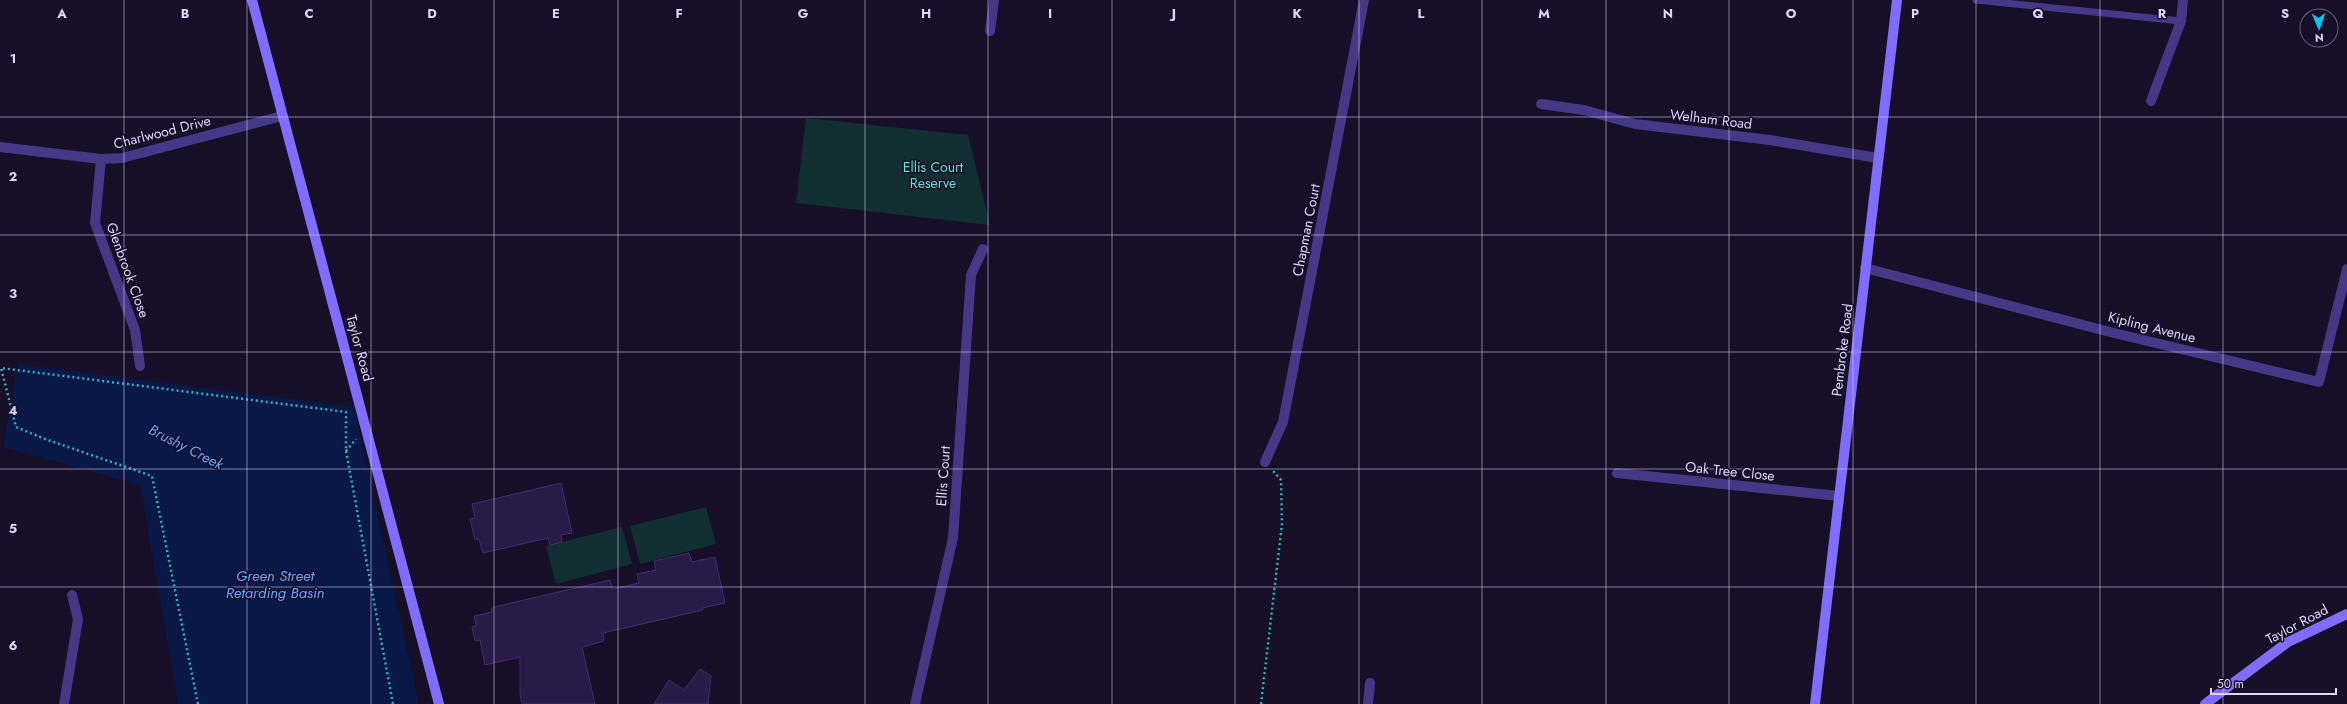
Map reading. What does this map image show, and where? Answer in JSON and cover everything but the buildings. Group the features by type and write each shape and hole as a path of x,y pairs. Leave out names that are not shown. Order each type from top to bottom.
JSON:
{"street":[{"name":"Taylor Road","path":"252,0 439,704"},
{"path":"990,31 994,0"},
{"name":"Chapman Court","path":"1265,462 1283,422 1364,0"},
{"name":"Pembroke Road","path":"1815,704 1897,0"},
{"path":"2151,101 2181,21 2183,0"},
{"name":"Welham Road","path":"1541,104 1584,110 1635,124 1770,140 1878,158"},
{"name":"Charlwood Drive","path":"0,147 101,159 122,158 282,116"},
{"name":"Glenbrook Close","path":"101,159 95,223 135,330 140,366"},
{"name":"Ellis Court","path":"915,704 954,538 971,275 983,249"},
{"name":"Kipling Avenue","path":"1866,268 2102,330 2319,382 2347,269"},
{"name":"Oak Tree Close","path":"1617,473 1839,496"},
{"path":"64,704 78,619 72,595"},
{"name":"Taylor Road","path":"2205,704 2288,642 2347,614"},
{"path":"1368,704 1370,683"}],"lane":[{"path":"1976,0 2181,21"}],"path":[{"path":"198,704 152,476 45,439 16,427 0,368 346,412 346,451 393,704"},
{"path":"1261,704 1282,524 1281,480 1265,462"}],"green space":[{"name":"Ellis Court Reserve","path":"806,118 968,135 990,225 796,203"},
{"path":"706,507 716,544 640,564 630,526"},
{"path":"622,527 632,564 556,584 546,546"}],"water":[{"name":"Green Street Retarding Basin","path":"18,364 354,407 419,704 178,704 140,485 3,447"}],"water label":[{"name":"Brushy Creek","path":"186,447"}]}
